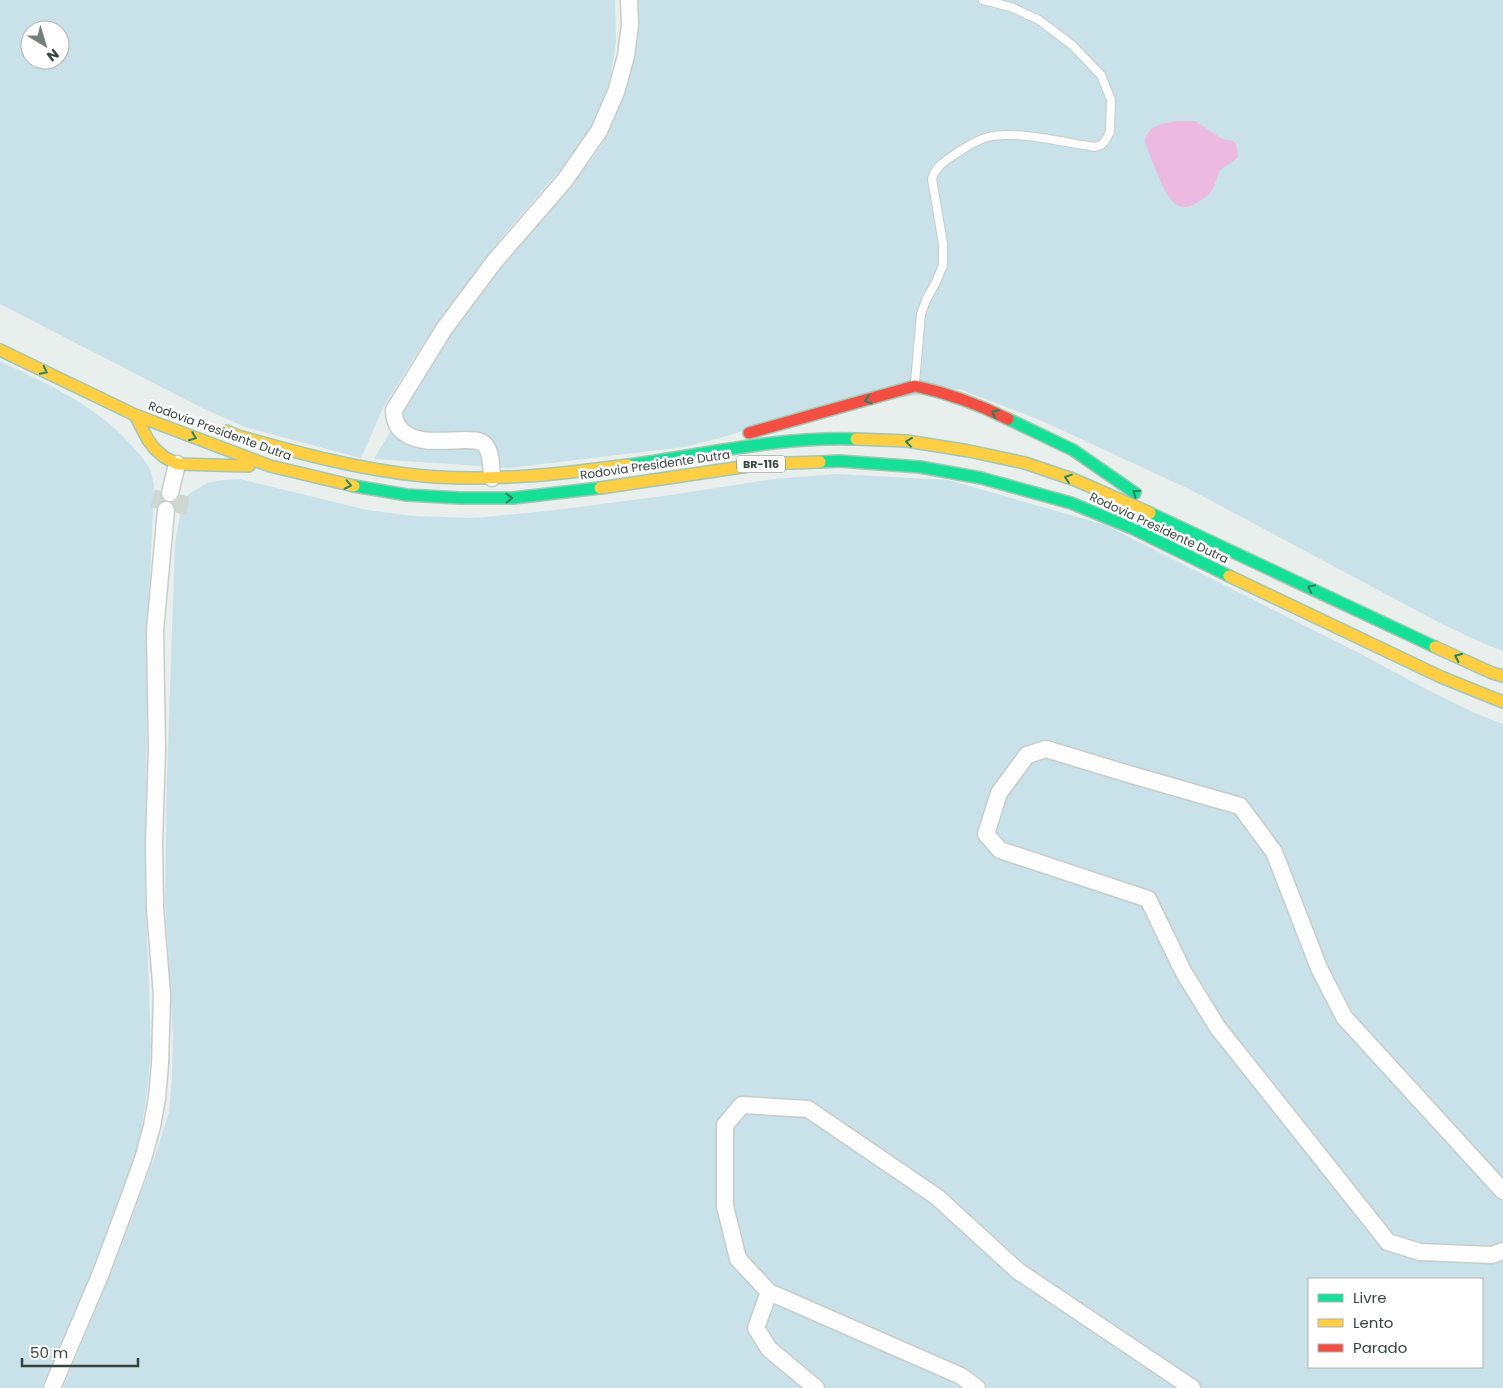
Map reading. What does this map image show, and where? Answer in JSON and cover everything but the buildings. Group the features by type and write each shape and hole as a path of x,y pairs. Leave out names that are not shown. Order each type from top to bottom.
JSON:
{"highway":[{"name":"Rodovia Presidente Dutra","path":"0,350 135,415 270,466 349,485 397,494 460,498 513,498 608,487 762,464 839,461 920,467 981,478 1072,504 1134,529 1441,677 1503,702"},
{"path":"675,459 752,432 915,386 942,392 986,408 1073,450 1190,531"},
{"path":"135,415 155,449 164,458 177,464 270,466"},
{"name":"Rodovia Presidente Dutra","path":"212,426 238,436 317,458 366,468 424,476 492,478 563,474 675,459 754,445 834,438 907,441 970,451 1025,463 1075,480 1190,531 1492,673 1503,676"}],"street":[{"path":"492,478 488,451 484,444 476,440 423,440 414,438 404,433 397,425 394,418 394,410 444,329 494,262 565,180 599,131 616,92 626,56 630,25 629,0"},
{"path":"170,492 177,464"},
{"path":"52,1388 101,1273 130,1195 143,1159 157,1098 162,995 155,908 154,844 157,750 155,631 166,510"},
{"path":"1503,1191 1344,1016 1319,968 1274,852 1240,806 1132,776 1046,749 1027,755 999,794 986,834 1000,850 1148,899 1184,973 1218,1028 1388,1242 1420,1252 1492,1255 1503,1250"},
{"path":"978,1388 961,1376 769,1292 738,1259 725,1206 725,1125 742,1105 808,1109 938,1197 1018,1271 1192,1388"},
{"path":"769,1292 756,1328 769,1349 816,1388"}],"lane":[{"path":"915,386 921,314 943,265 943,244 932,179 939,165 958,151 988,137 1018,135 1095,147 1106,141 1110,132 1111,100 1101,75 1072,45 1039,20 1011,7 983,0"}],"shaded area":[{"path":"0,0 615,0 616,41 611,74 604,99 593,125 561,169 502,237 449,306 383,408 361,458 245,427 202,408 0,304"},
{"path":"637,0 1503,0 1503,651 1440,623 1191,490 1040,420 959,389 803,412 720,438 684,447 509,468 374,459 428,369 462,317 601,146 616,114 629,75 638,17"},
{"path":"1176,121 1195,121 1222,139 1233,141 1236,144 1238,157 1220,171 1214,188 1208,195 1193,205 1185,207 1179,206 1169,197 1161,183 1145,142 1148,132 1152,129"},
{"path":"0,361 53,387 102,418 141,456 150,469 154,484 148,625 145,886 151,1045 148,1085 141,1133 128,1176 46,1388 0,1388"},
{"path":"836,474 948,480 1105,525 1363,655 1422,687 1475,713 1503,724 1503,1388 63,1388 114,1266 156,1153 169,1112 173,1036 165,899 167,777 175,543 182,505 189,494 207,483 240,479 367,510 413,516 474,518 556,510 774,479"}],"traffic: fast":[{"path":"1008,419 1073,450 1135,493"},
{"path":"628,465 770,443 799,440 856,439"},
{"path":"820,462 839,461 920,467 981,478 1071,503 1134,529 1229,576"},
{"path":"354,486 407,495 460,498 513,498 600,488"},
{"path":"1150,513 1435,647"}],"traffic: slow":[{"path":"0,350 135,415 270,466 354,486"},
{"path":"135,415 155,449 164,457 177,464 249,466"},
{"path":"226,431 284,449 330,460 377,470 424,476 501,478 628,465"},
{"path":"856,439 907,441 969,451 1025,463 1075,480 1150,513"},
{"path":"600,488 762,464 820,462"},
{"path":"1229,576 1441,677 1503,702"},
{"path":"1435,647 1492,673 1503,676"}],"traffic: jam":[{"path":"749,433 915,386 962,399 1008,419"}]}
